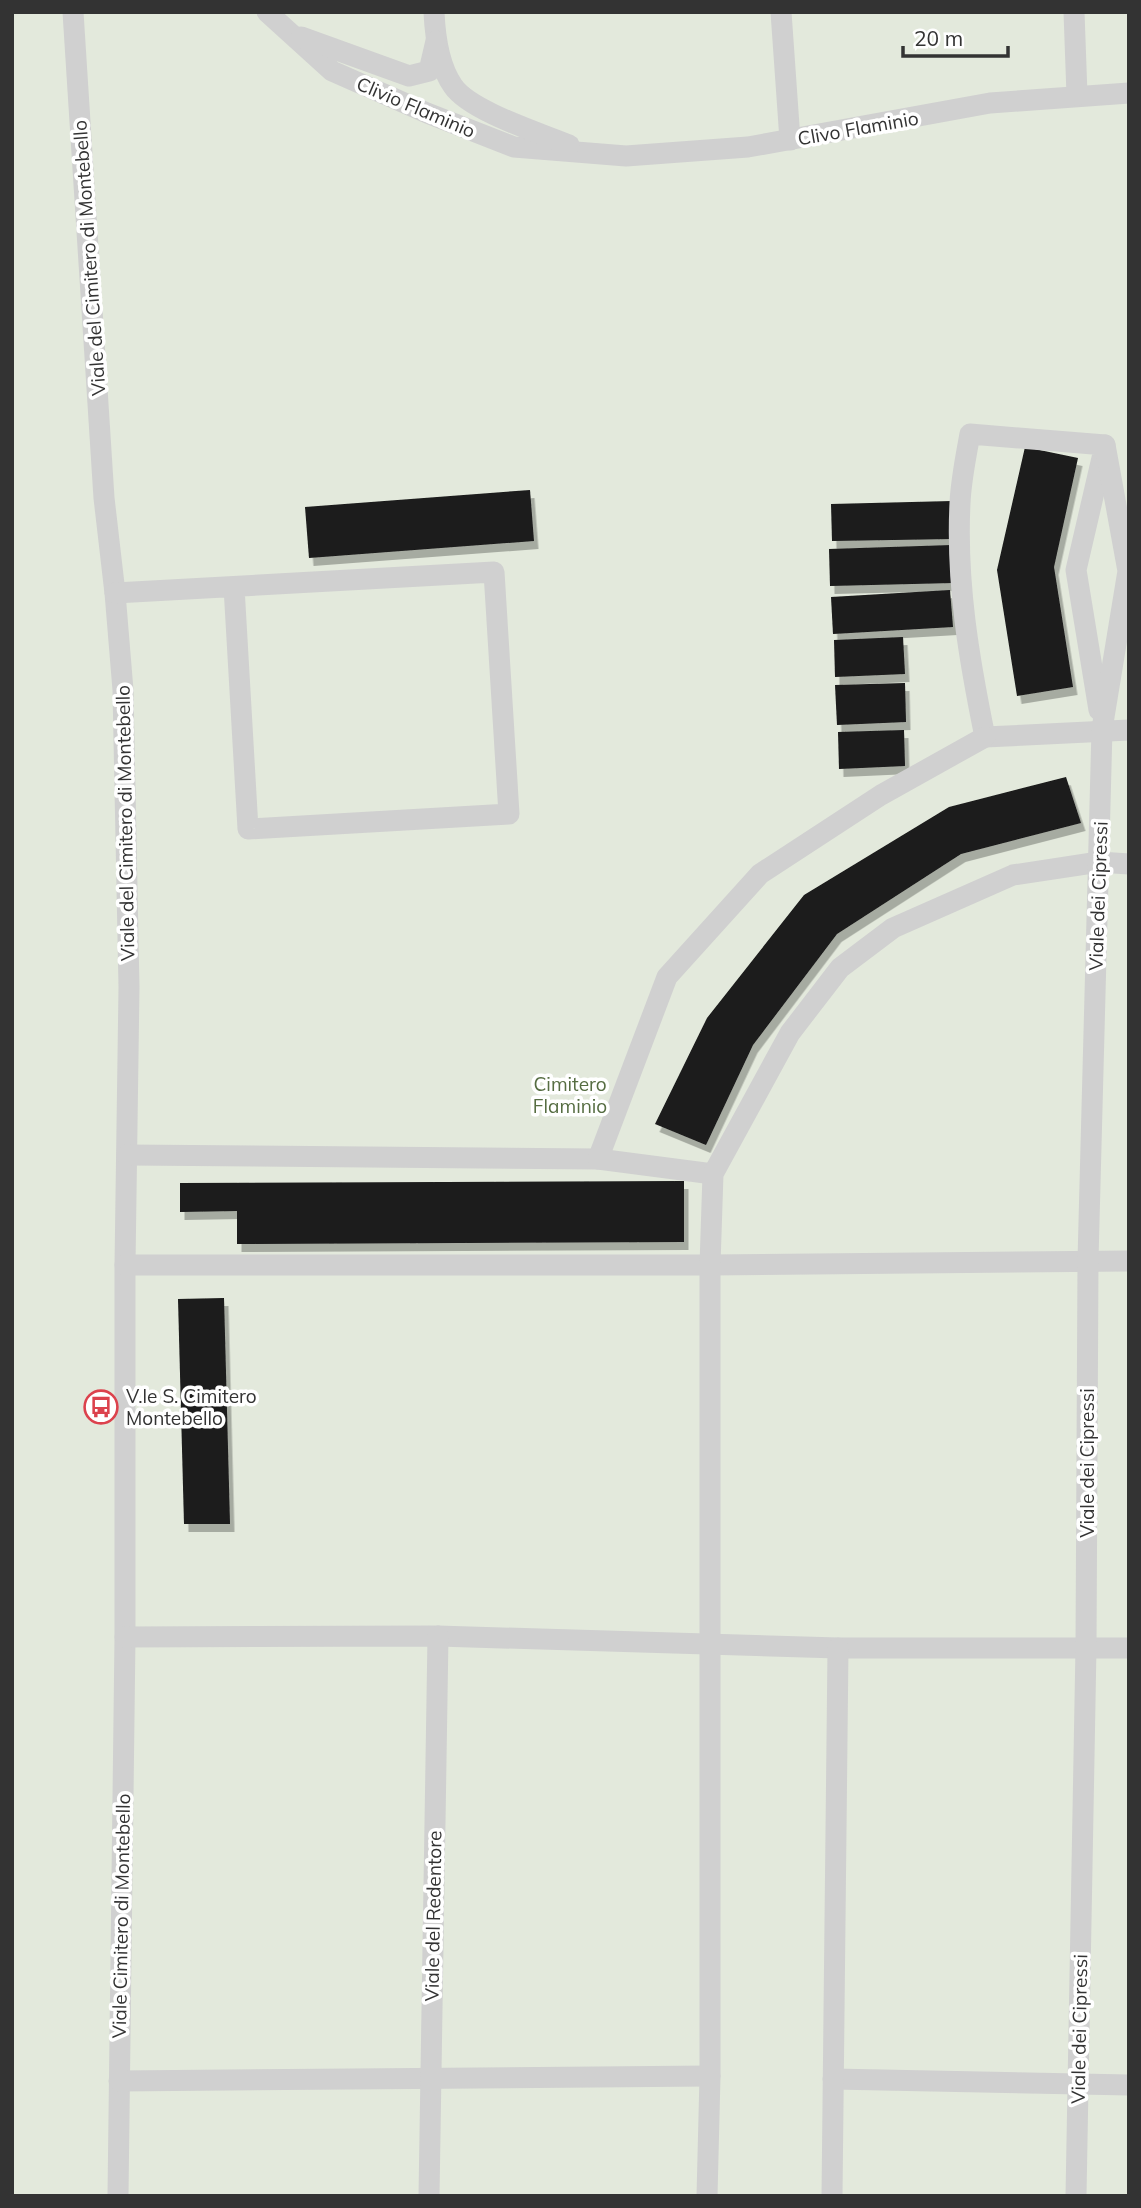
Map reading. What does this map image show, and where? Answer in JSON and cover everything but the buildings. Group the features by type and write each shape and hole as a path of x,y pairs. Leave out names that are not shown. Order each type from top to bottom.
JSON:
{"lane":[{"name":"Viale del Cimitero di Montebello","path":"73,12 104,498 123,690 129,960 125,1265 125,1637"},
{"name":"Clivio Flaminio","path":"267,12 332,71 427,113 514,147 587,152"},
{"path":"434,12 436,41 453,87 484,111 587,152"},
{"path":"781,12 790,140"},
{"path":"1074,12 1077,95"},
{"path":"289,32 409,76 429,71 436,41"},
{"name":"Clivo Flaminio","path":"587,152 626,156 748,147 990,103 1129,93"},
{"path":"985,737 968,652 959,569 960,500 970,433 1105,445"},
{"path":"1102,729 1076,570 1105,445"},
{"path":"1102,729 1128,571 1105,445"},
{"path":"115,593 494,572 509,814 248,829 234,587"},
{"path":"598,1158 667,977 760,874 881,794 985,737 1102,729 1129,730"},
{"name":"Viale dei Cipressi","path":"1076,2196 1086,1647 1088,1260 1102,729"},
{"path":"707,2196 710,2076 710,1265 713,1174 790,1033 840,968 893,928 1013,875 1099,862 1129,864"},
{"path":"127,1155 598,1158 713,1174"},
{"path":"125,1265 710,1265 1129,1261"},
{"path":"125,1637 438,1636 838,1648 1129,1648"},
{"name":"Viale del Redentore","path":"429,2196 438,1636"},
{"name":"Viale Cimitero di Montebello","path":"118,2196 125,1637"},
{"path":"832,2196 838,1648"},
{"path":"119,2081 710,2076"},
{"path":"834,2079 1129,2085"}],"green space":[{"name":"Cimitero Flaminio","path":"12,12 1129,12 1129,2196 13,2196"}],"place":[{"name":"V.le S. Cimitero Montebello","path":"101,1407"}]}
